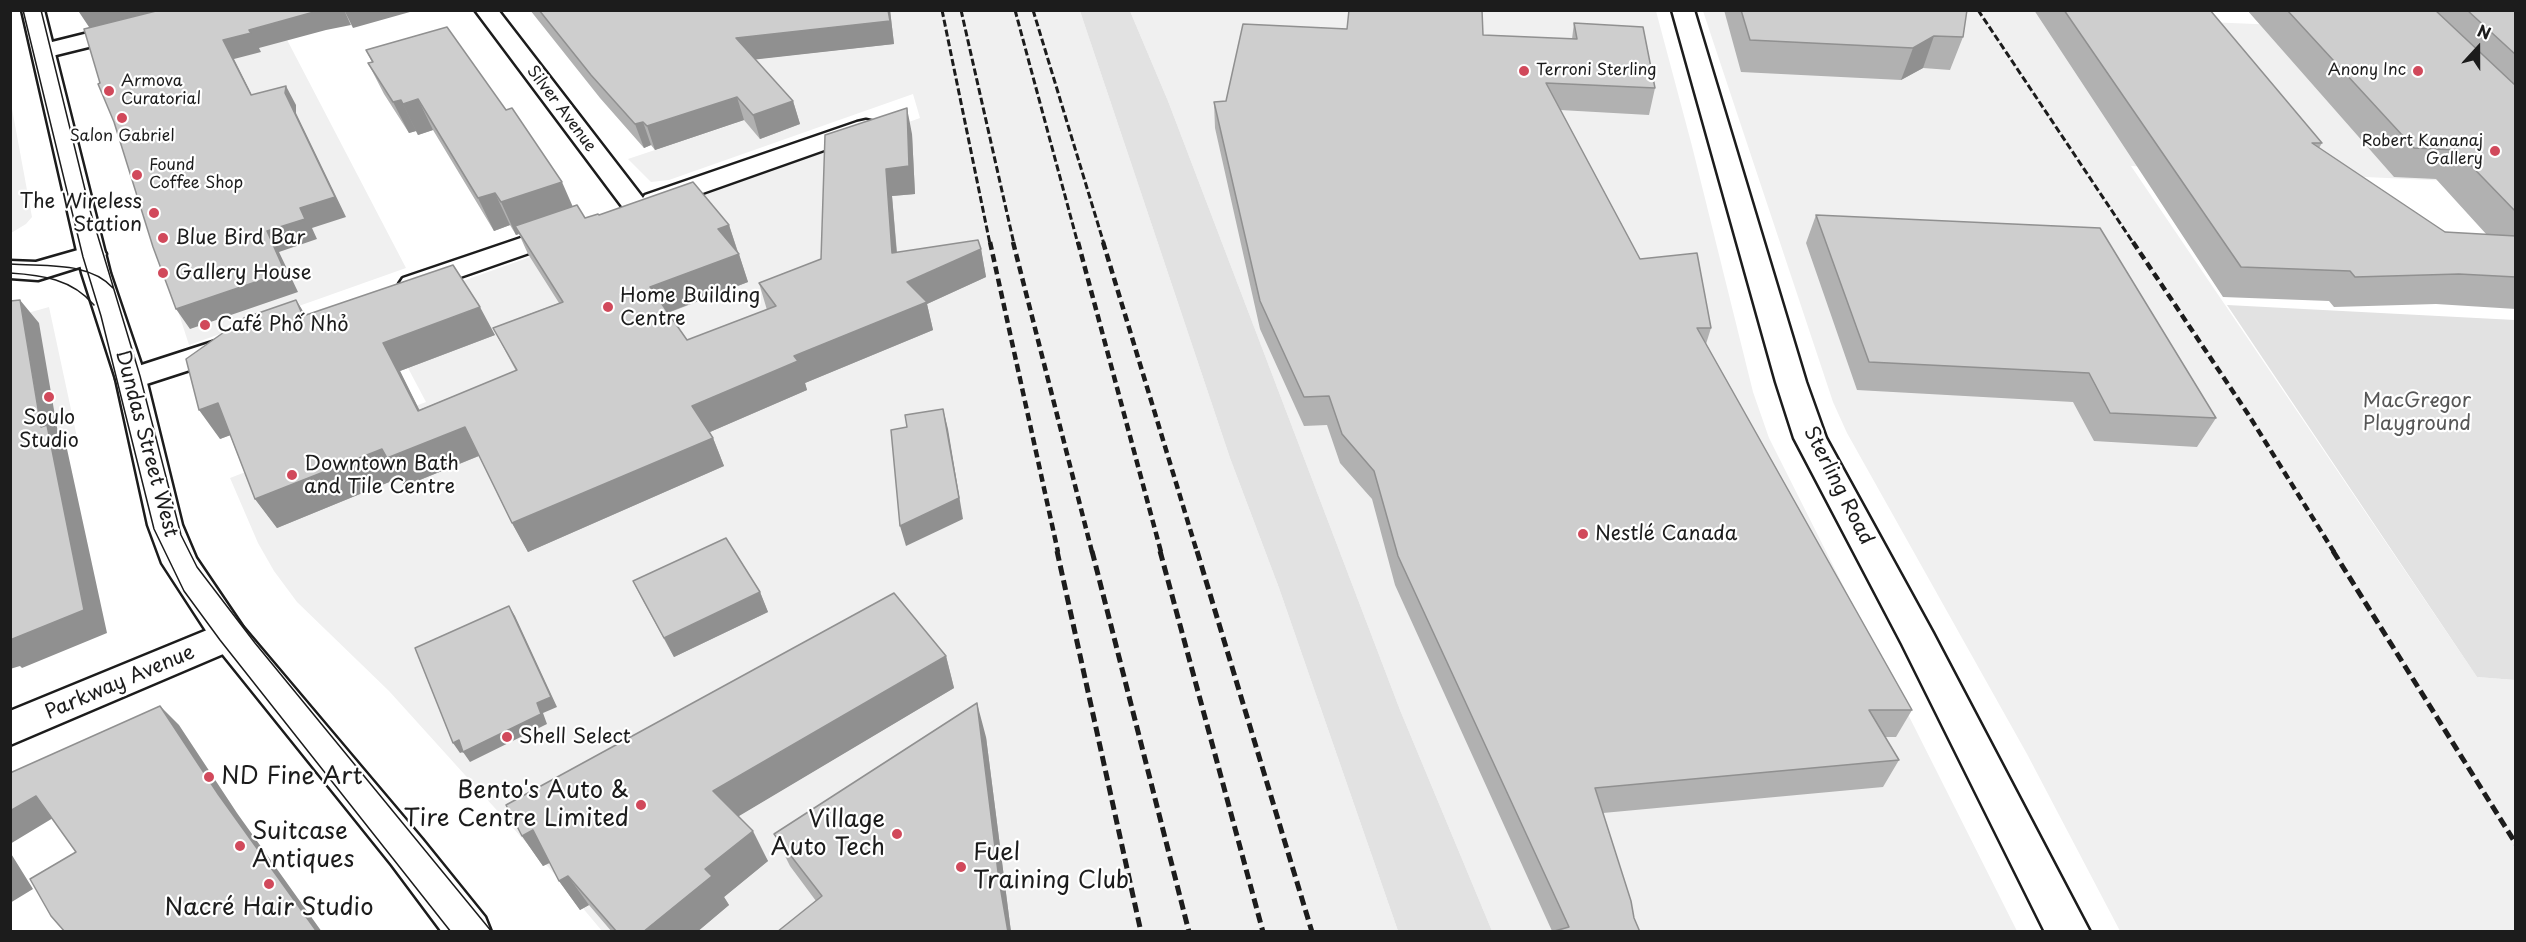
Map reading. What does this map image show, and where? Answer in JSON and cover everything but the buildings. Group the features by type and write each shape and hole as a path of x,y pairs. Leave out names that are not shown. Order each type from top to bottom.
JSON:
{"street":[{"name":"Dundas Street West","path":"33,10 92,254 131,379 165,525 180,563 229,636 407,852 469,932"},
{"path":"44,51 210,10"},
{"name":"Silver Avenue","path":"486,10 636,207"},
{"name":"Sterling Road","path":"1683,10 1791,382 1810,438 1920,643 2068,932"},
{"path":"389,292 885,120"},
{"path":"11,270 38,271 92,254"},
{"path":"131,379 249,340"},
{"name":"Parkway Avenue","path":"10,729 229,636"}],"shaded area":[{"path":"2174,10 2183,21 2399,30 2515,184 2131,166 2477,677 2515,680 2515,931 2120,931 2027,754 1847,433 1833,402 1703,11"},
{"path":"272,11 406,268 189,345 96,57"},
{"path":"639,11 1080,11 1230,458 1279,588 1398,931 602,931 550,869 389,691 297,602 274,571 258,543 230,478 426,402 408,368 460,282 920,118 913,94 669,180 651,182 628,159 736,123"},
{"path":"1130,11 1656,11 1753,392 1769,438 2017,931 1492,931 1400,710 1168,101"},
{"path":"10,98 32,217 26,224 11,233"},
{"path":"49,307 78,442 11,465 10,318"}],"green space":[{"path":"1080,11 1130,11 1168,101 1400,710 1492,931 1398,931 1279,588 1230,458"},
{"name":"MacGregor Playground","path":"2227,305 2515,320 2515,680 2477,677"}],"tram line":[{"path":"23,10 87,272"},
{"path":"41,10 90,210 140,376 181,535 197,567 255,643 492,932"},
{"path":"10,264 65,267 87,272"},
{"path":"87,272 103,279 113,288"},
{"path":"87,272 101,316 154,529 184,591 220,640 451,932"},
{"path":"10,273 56,280 76,289 94,305"}],"railway":[{"path":"942,10 990,244"},
{"path":"961,10 1014,244"},
{"path":"1015,10 1078,244"},
{"path":"1033,10 1104,244"},
{"path":"1978,10 2134,244"},
{"path":"990,242 1058,552"},
{"path":"1013,242 1092,552"},
{"path":"1078,242 1161,552"},
{"path":"1103,242 1197,552"},
{"path":"2133,242 2248,414 2334,552"},
{"path":"1057,551 1141,932"},
{"path":"1092,551 1189,932"},
{"path":"1160,551 1263,932"},
{"path":"1197,551 1312,932"},
{"path":"2333,551 2516,844"}],"place":[{"name":"Terroni Sterling","path":"1524,71"},
{"name":"Anony Inc","path":"2418,71"},
{"name":"Armova Curatorial","path":"109,91"},
{"name":"Salon Gabriel","path":"122,118"},
{"name":"Robert Kananaj Gallery","path":"2495,151"},
{"name":"Found Coffee Shop","path":"137,175"},
{"name":"The Wireless Station","path":"154,213"},
{"name":"Blue Bird Bar","path":"163,238"},
{"name":"Gallery House","path":"163,273"},
{"name":"Home Building Centre","path":"608,307"},
{"name":"Café Phố Nhỏ","path":"205,325"},
{"name":"Soulo Studio","path":"49,397"},
{"name":"Downtown Bath and Tile Centre","path":"292,475"},
{"name":"Nestlé Canada","path":"1583,534"},
{"name":"Shell Select","path":"507,737"},
{"name":"ND Fine Art","path":"209,777"},
{"name":"Bento's Auto & Tire Centre Limited","path":"641,805"},
{"name":"Village Auto Tech","path":"897,834"},
{"name":"Suitcase Antiques","path":"240,846"},
{"name":"Fuel Training Club","path":"961,867"},
{"name":"Nacré Hair Studio","path":"269,884"}]}
